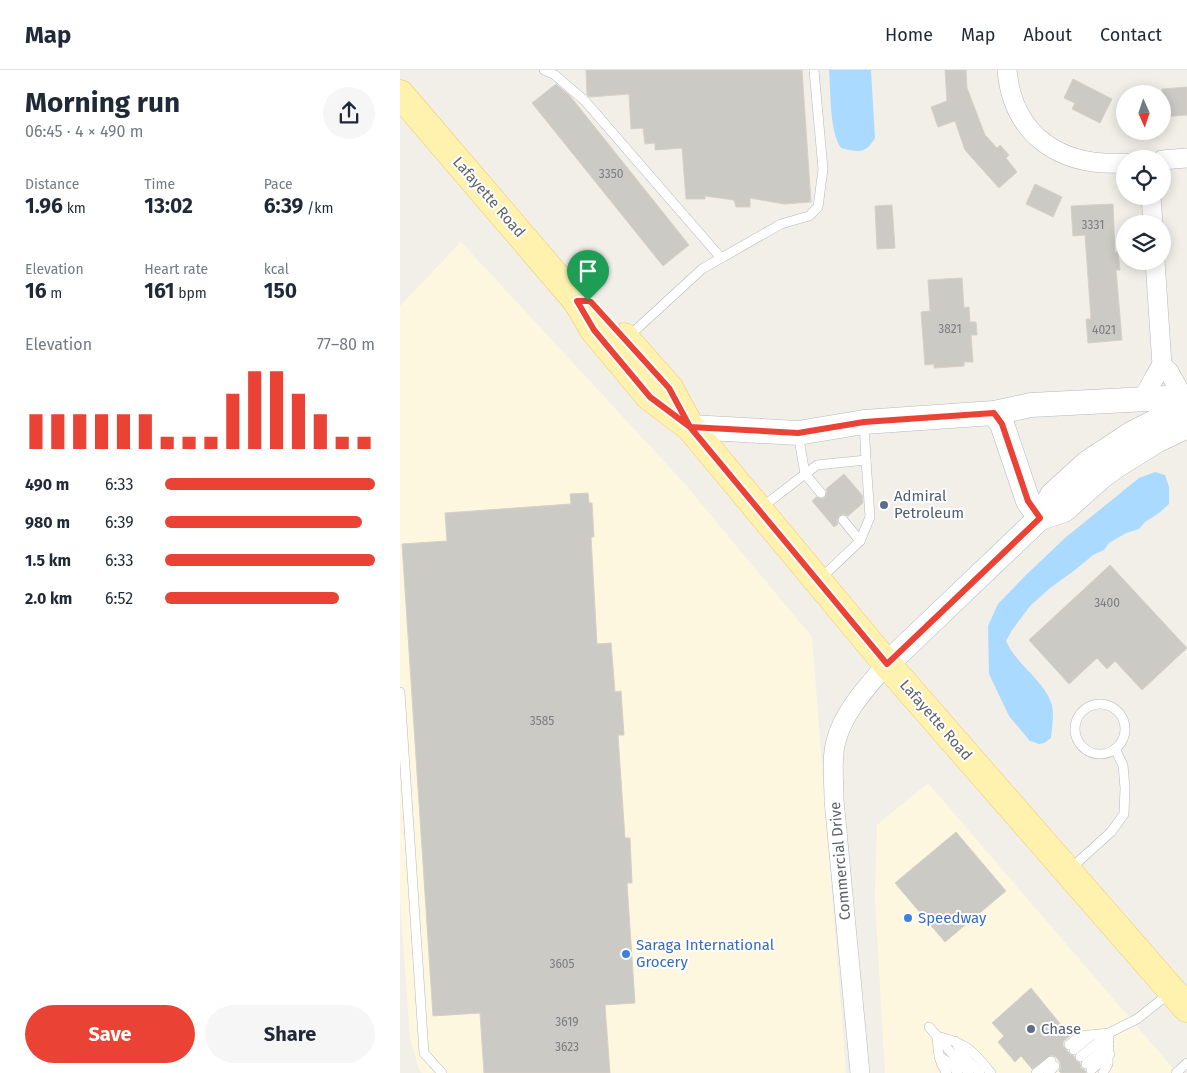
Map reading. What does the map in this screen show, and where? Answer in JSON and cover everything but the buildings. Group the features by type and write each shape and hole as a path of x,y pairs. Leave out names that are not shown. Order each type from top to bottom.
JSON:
{"main road":[{"name":"Lafayette Road","path":"400,94 577,301 594,330 650,397 690,427"},
{"name":"Lafayette Road","path":"577,301 591,302 669,388 690,427 887,664 1180,1000"}],"street":[{"path":"1007,70 1016,108 1027,125 1042,142 1070,158 1103,164 1116,163"},
{"path":"1171,159 1187,158"},
{"path":"1141,399 1148,392 1156,373 1162,365 1156,270"},
{"path":"887,664 1040,518 1064,510 1116,466 1181,429 1186,407 1169,372 1162,365"},
{"path":"690,427 798,433 864,422 994,413 1031,405 1141,399 1186,407"},
{"path":"994,413 1002,424 1028,501 1040,518"},
{"name":"Commercial Drive","path":"860,1073 834,800 834,759 836,742 844,720 862,692 887,664"}],"lane":[{"path":"544,70 555,75 585,101 721,258"},
{"path":"626,339 702,268 781,224 809,216 818,207 822,169 814,70"},
{"path":"818,581 860,541 870,517 864,422"},
{"path":"798,433 805,474 821,493"},
{"path":"759,510 817,465 866,460"},
{"path":"842,520 860,541"},
{"path":"400,692 424,1054 442,1073"},
{"path":"1098,704 1107,705 1114,708 1120,714 1124,722 1123,737 1115,749 1107,752 1093,753 1079,743 1075,732 1075,723 1086,708 1098,704"},
{"path":"1067,872 1111,832 1124,814 1125,788 1123,765 1115,749"},
{"path":"1080,1057 1092,1035 1109,1032 1180,1000"},
{"path":"929,1027 969,1073"},
{"path":"1102,1073 1108,1064 1110,1054 1109,1032"},
{"path":"1080,1057 1109,1032"},
{"path":"937,1036 954,1040 971,1049 991,1073"},
{"path":"937,1036 938,1056 943,1069 947,1073"},
{"path":"954,1040 963,1054 980,1073"},
{"path":"1080,1057 1109,1044"},
{"path":"1080,1057 1110,1054"},
{"path":"938,1056 951,1064 958,1073"},
{"path":"1176,1073 1187,1063"},
{"path":"1036,1073 1053,1064 1048,1073"}],"shaded area":[{"path":"461,242 684,483 812,637 846,1073 422,1073 419,1069 410,1039 400,899 400,306"},
{"path":"928,783 1177,1073 885,1073 875,898 877,825"}],"water":[{"path":"829,70 871,70 875,138 864,150 857,151 841,148 837,140 832,121"},
{"path":"1155,472 1165,475 1169,487 1169,504 1145,522 1139,529 1126,533 1109,543 1104,550 1093,555 1050,588 1030,606 1006,641 1016,657 1042,686 1051,702 1053,710 1051,738 1039,744 1030,741 1009,716 989,674 988,626 998,604 1065,538 1139,478"}],"place":[{"name":"Admiral Petroleum","path":"884,505"},
{"name":"Speedway","path":"908,918"},
{"name":"Saraga International Grocery","path":"626,954"},
{"name":"Chase","path":"1031,1029"}],"route":[{"path":"588,301 577,301 594,330 650,397 690,427 798,433 864,422 994,413 1002,424 1028,501 1040,518 887,664 690,427 669,388 610,322 588,301"}]}
